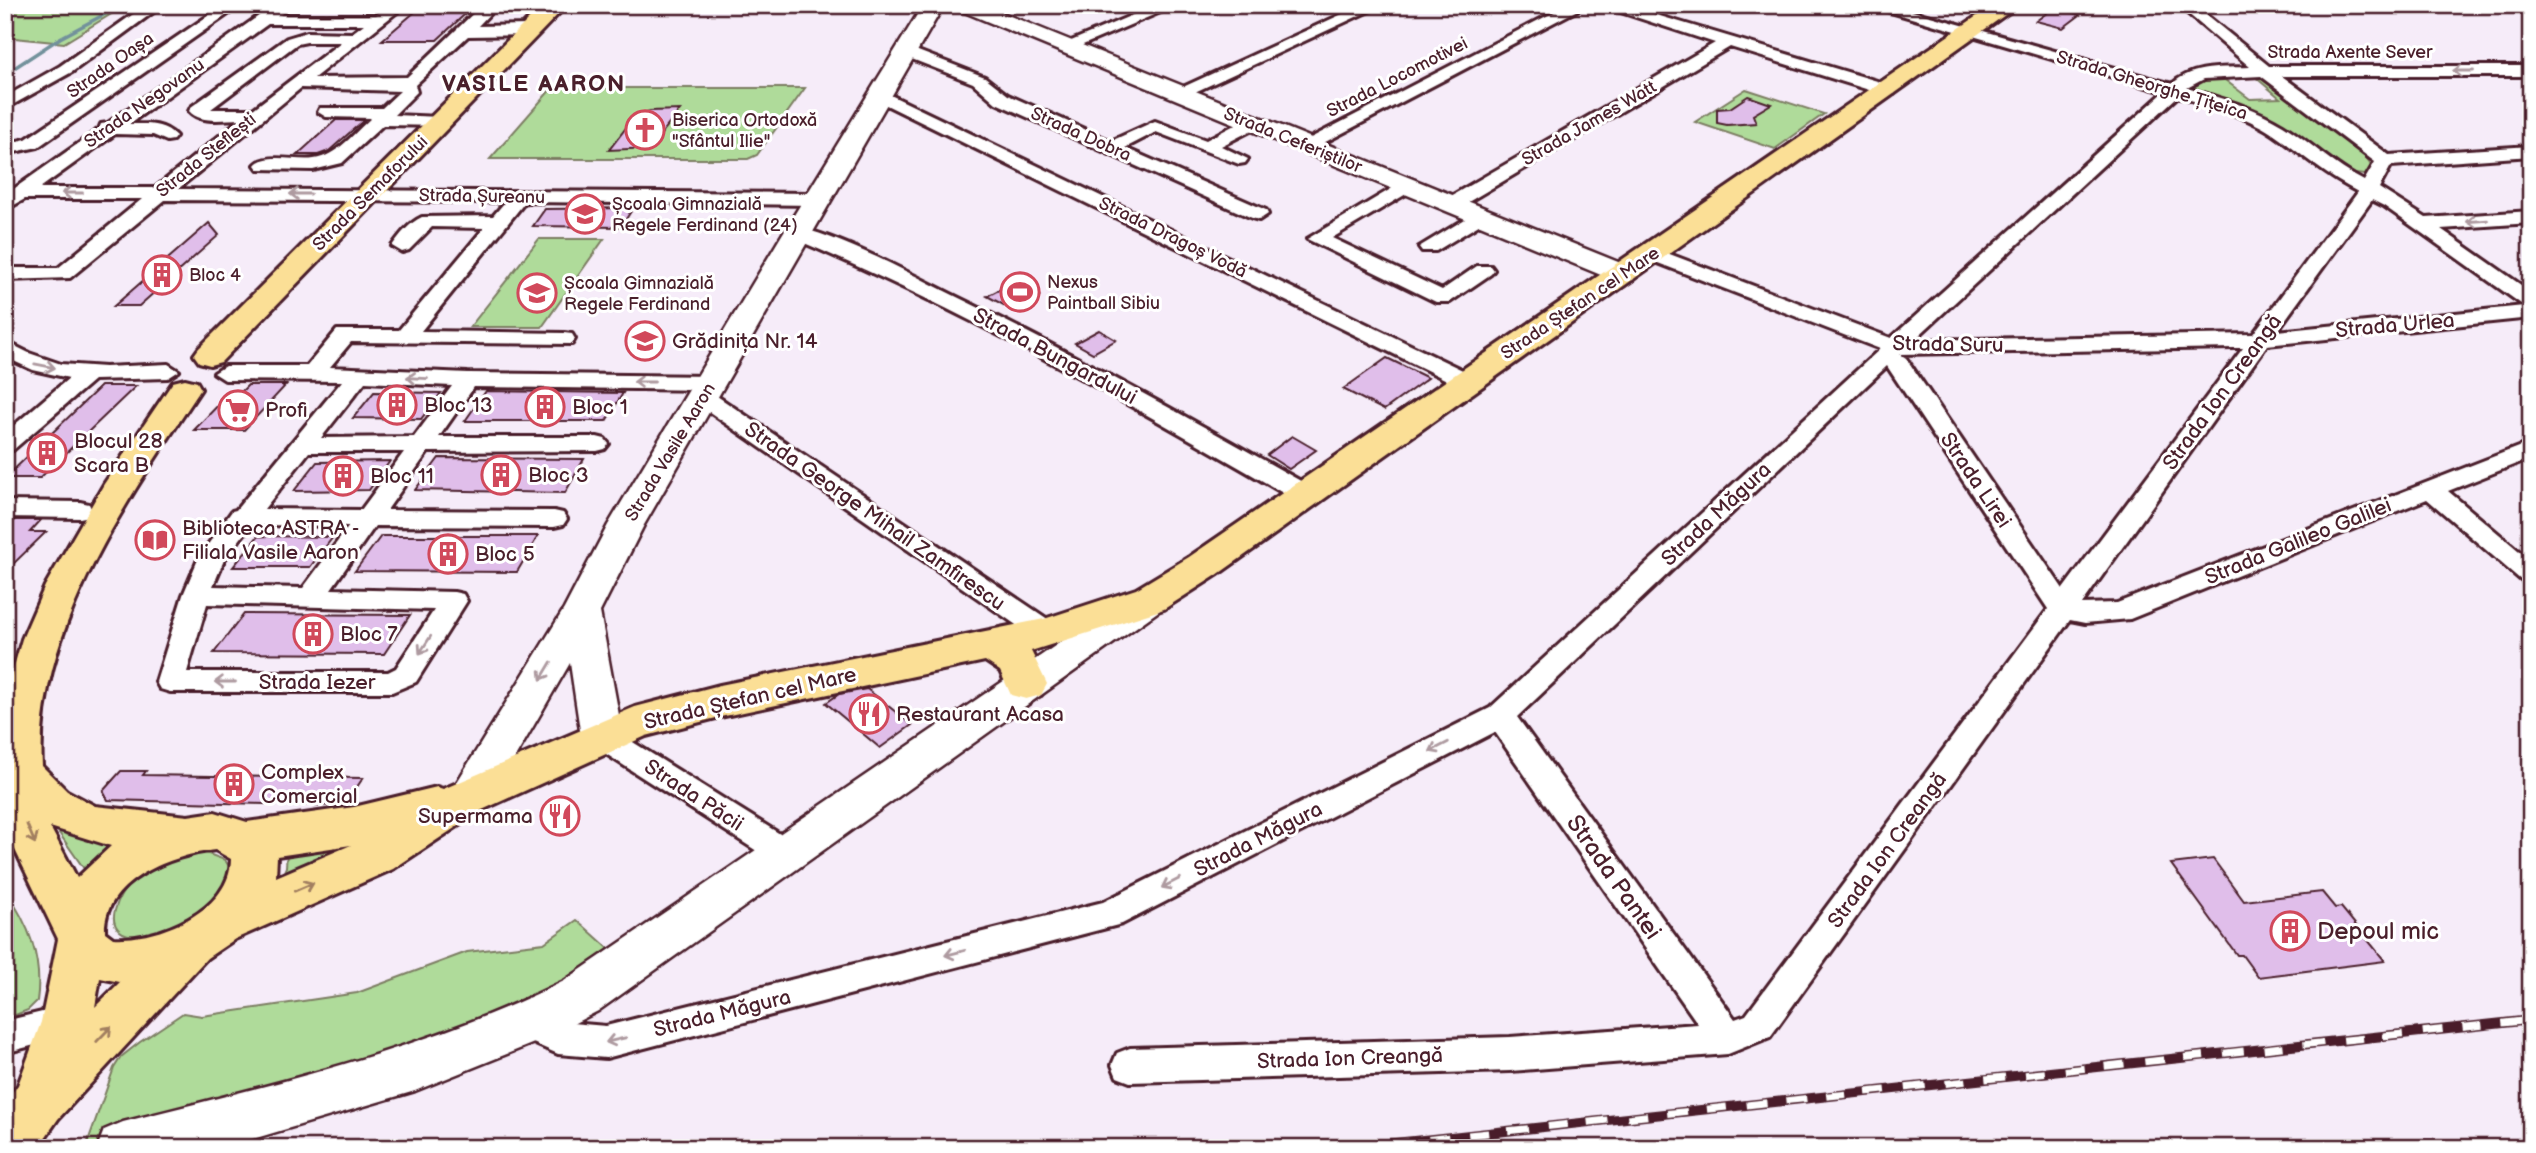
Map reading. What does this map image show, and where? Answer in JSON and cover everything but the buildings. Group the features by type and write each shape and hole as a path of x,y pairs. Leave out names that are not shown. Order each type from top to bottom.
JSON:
{"main road":[{"name":"Strada Semaforului","path":"176,380 187,360 217,364 368,195 556,5"},
{"name":"Strada Ștefan cel Mare","path":"23,1124 206,932 376,855 469,796 602,737 654,718 720,701 994,647 1048,633 1150,599 1306,495 2008,5"},
{"path":"17,767 51,805 66,814 98,825 134,831 232,834 245,841 254,853 256,868 250,886 238,905 206,932 165,954 136,961 111,961 92,954 30,834 22,809 17,767 20,695 36,636 51,602 176,380"},
{"path":"994,647 1017,662 1026,684"},
{"path":"245,841 354,826 469,796"},
{"path":"23,1124 67,1022 85,904 99,885 120,866 153,846 196,832"}],"street":[{"path":"5,104 110,38 156,5"},
{"name":"Strada Oașa","path":"5,149 25,146 43,137 170,41 234,5"},
{"name":"Strada Negovanu","path":"13,198 284,5"},
{"name":"Strada Steflești","path":"5,274 63,274 257,114 399,5"},
{"path":"298,83 406,83 418,77 491,5"},
{"name":"Strada Vasile Aaron","path":"469,796 581,612 626,525 708,390 878,94 934,5"},
{"name":"Strada Ceferiștilor","path":"964,5 1623,274"},
{"path":"1065,47 1170,5"},
{"path":"1178,93 1375,5"},
{"name":"Strada Locomotivei","path":"1306,145 1580,5"},
{"path":"1606,5 1888,90"},
{"name":"Strada Gheorghe Țițeica","path":"1874,5 2227,104 2266,121 2336,174 2391,202 2531,302"},
{"path":"2185,5 2265,71 2385,161 2531,151"},
{"path":"265,19 380,20"},
{"path":"467,30 530,30"},
{"path":"110,38 135,38"},
{"path":"257,114 202,114 197,111 299,39 357,38"},
{"path":"170,41 222,48"},
{"name":"Strada James Watt","path":"1451,204 1728,42"},
{"name":"Strada Dobra","path":"905,51 979,80 1002,99 1259,214"},
{"path":"189,71 253,70"},
{"name":"Strada Axente Sever","path":"2174,89 2186,80 2202,74 2265,71 2531,71"},
{"path":"264,165 329,162 409,92 406,83"},
{"path":"34,87 109,88"},
{"name":"Strada Măgura","path":"529,1025 558,1038 606,1042 1110,914 1500,716 2174,89"},
{"name":"Strada Dragoș Vodă","path":"878,94 1467,381"},
{"path":"326,112 440,122"},
{"path":"1207,146 1252,123"},
{"path":"1111,148 1155,126 1239,159"},
{"path":"43,137 157,130 167,136"},
{"name":"Strada Ion Creangă","path":"1130,1065 1510,1054 1728,1038 1758,1026 2368,191 2385,161"},
{"path":"1406,186 1317,239 1443,298 1484,271"},
{"name":"Strada Șureanu","path":"13,198 159,194 817,199"},
{"path":"405,337 520,196"},
{"path":"1429,247 1480,216"},
{"path":"2423,224 2531,217"},
{"path":"402,246 420,225 429,221 499,222"},
{"name":"Strada Bungardului","path":"797,233 955,302 1194,430 1306,495"},
{"name":"Strada Suru","path":"1651,254 1890,351 2207,343 2260,339"},
{"name":"Strada Urlea","path":"2260,339 2531,312"},
{"path":"313,373 345,335 564,339"},
{"path":"5,346 24,362 176,380"},
{"name":"Strada Lirei","path":"1890,351 2062,609"},
{"path":"217,364 313,373 708,390"},
{"path":"5,445 91,371"},
{"name":"Strada Iezer","path":"359,375 241,517 212,557 196,595 170,682 392,682 406,675 454,601"},
{"path":"311,597 468,380"},
{"name":"Strada George Mihail Zamfirescu","path":"708,390 1048,633"},
{"path":"302,445 597,444"},
{"name":"Strada Galileo Galilei","path":"2062,609 2085,614 2120,612 2531,449"},
{"path":"2430,489 2531,575"},
{"path":"5,509 80,510"},
{"path":"241,517 554,519"},
{"name":"Strada Iezer","path":"196,595 454,601"},
{"name":"Strada Ștefan cel Mare","path":"529,1025 581,996 1150,599"},
{"path":"581,612 602,737"},
{"name":"Strada Pantei","path":"1500,716 1728,1038"},
{"name":"Strada Păcii","path":"602,737 785,853"},
{"path":"5,1037 67,1022"},
{"path":"123,1148 371,1083 529,1025"}],"green space":[{"path":"5,5 126,5 64,43 5,37"},
{"path":"2254,76 2264,76 2364,155 2372,167 2365,175 2345,173 2268,117 2189,89 2200,81 2221,77 2250,99 2280,98"},
{"path":"552,88 805,88 757,155 748,159 490,159"},
{"path":"1746,89 1824,114 1775,149 1695,122"},
{"path":"539,239 604,239 542,327 470,327"},
{"path":"57,830 122,844 85,870"},
{"path":"333,844 338,861 277,888 286,867 287,852"},
{"path":"203,852 225,860 230,868 226,890 208,909 186,926 163,934 133,936 117,928 115,910 121,895 139,875 177,857"},
{"path":"5,890 21,916 32,942 38,986 37,1001 28,1010 5,1019"},
{"path":"577,920 616,955 441,1045 86,1147 114,1068 121,1057 183,1013 202,1016 357,993 467,952 544,943"}],"waterway":[{"path":"5,74 60,38 122,5"}],"railway":[{"path":"1349,1148 2531,1020"}],"place":[{"name":"Biserica Ortodoxă \"Sfântul Ilie\"","path":"645,130"},
{"name":"Școala Gimnazială Regele Ferdinand (24)","path":"585,214"},
{"name":"Bloc 4","path":"162,275"},
{"name":"Nexus Paintball Sibiu","path":"1020,292"},
{"name":"Școala Gimnazială Regele Ferdinand","path":"537,293"},
{"name":"Grădinița Nr. 14","path":"645,341"},
{"name":"Bloc 13","path":"397,405"},
{"name":"Bloc 1","path":"545,407"},
{"name":"Profi","path":"238,410"},
{"name":"Blocul 28 Scara B","path":"47,453"},
{"name":"Bloc 3","path":"501,475"},
{"name":"Bloc 11","path":"343,476"},
{"name":"Biblioteca ASTRA - Filiala Vasile Aaron","path":"155,540"},
{"name":"Bloc 5","path":"448,554"},
{"name":"Bloc 7","path":"313,634"},
{"name":"Restaurant Acasa","path":"869,714"},
{"name":"Complex Comercial","path":"234,784"},
{"name":"Supermama","path":"560,816"},
{"name":"Depoul mic","path":"2290,931"}],"district":[{"name":"VASILE AARON","path":"534,83"}]}
